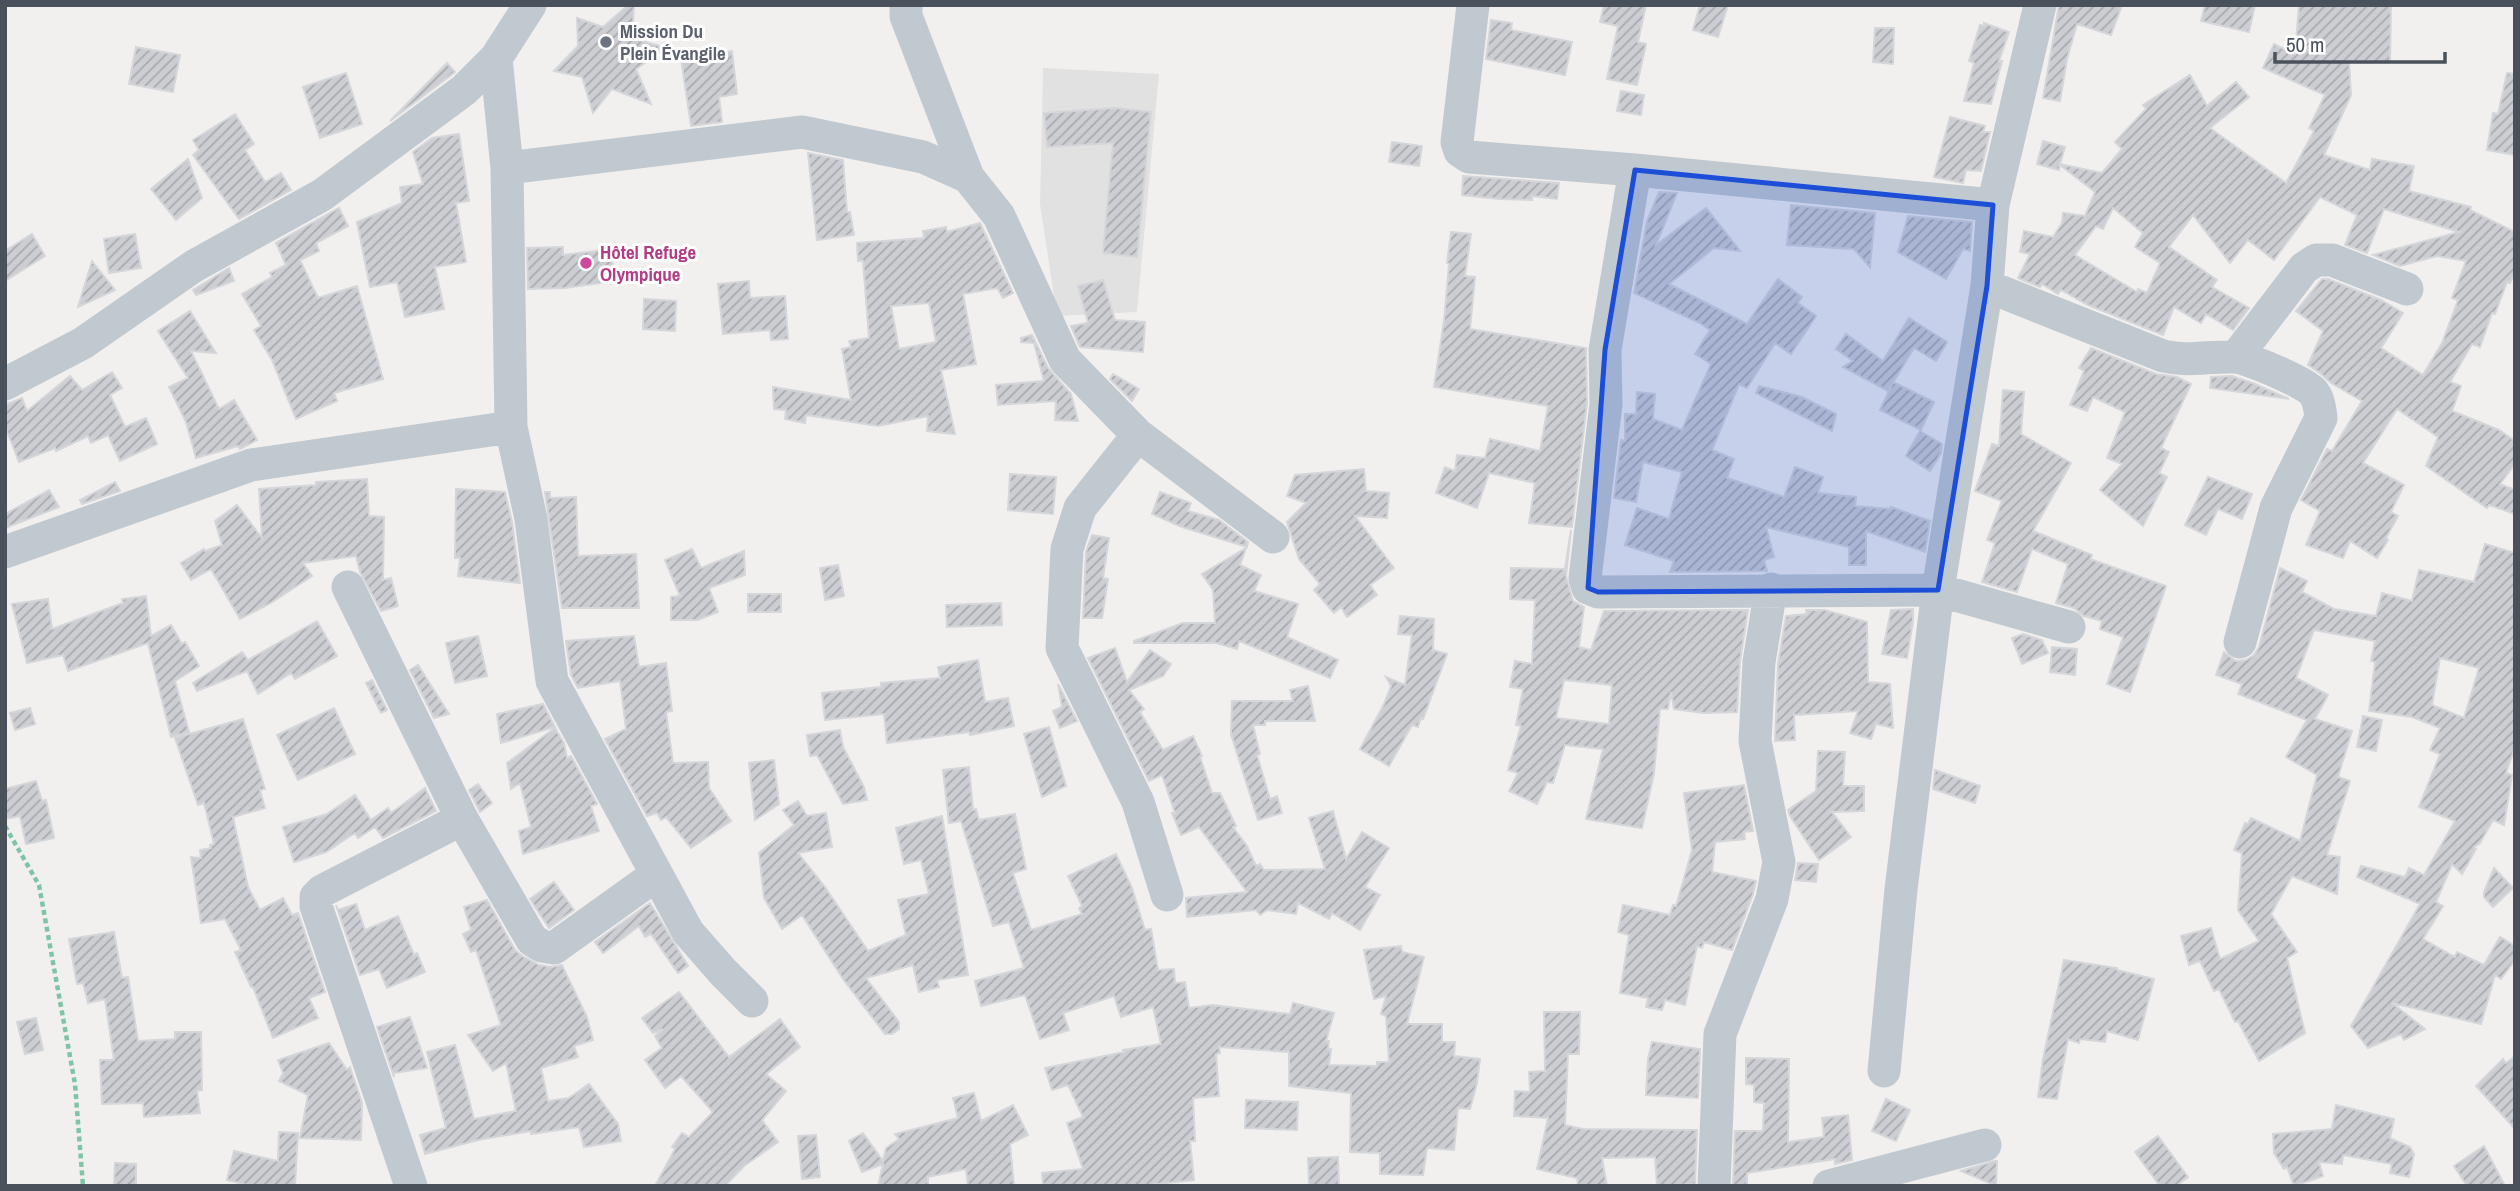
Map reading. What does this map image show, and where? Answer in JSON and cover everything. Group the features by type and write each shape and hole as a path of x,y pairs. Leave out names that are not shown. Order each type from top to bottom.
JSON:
{"street":[{"path":"5,384 83,344 194,266 323,195 464,90 496,58 530,5"},
{"path":"906,5 906,16 924,66 968,177 999,216 1065,360 1138,435 1273,537"},
{"path":"1473,5 1457,142 1460,151 1469,157 1635,170 1993,205"},
{"path":"1884,1071 1901,889 1938,590 1987,286 1993,205 2040,5"},
{"path":"496,58 508,168 511,426 531,519 552,681 688,932 752,1001"},
{"path":"508,168 802,132 923,157 968,177"},
{"path":"1635,170 1605,350 1606,404 1585,578 1588,588 1598,592 1938,590 2069,627"},
{"path":"2236,357 2304,268 2316,260 2332,260 2407,289"},
{"path":"1987,286 2163,356 2183,360 2236,357 2305,384 2315,394 2321,418 2276,508 2240,642"},
{"path":"5,552 251,465 511,426"},
{"path":"1138,435 1080,508 1067,549 1062,648 1138,802 1167,895"},
{"path":"348,587 462,819 533,940 542,946 554,948 656,875"},
{"path":"1714,1186 1720,1034 1772,899 1779,862 1755,741 1759,662 1771,589"},
{"path":"411,1186 316,906 316,897 322,891 462,819"},
{"path":"1829,1186 1985,1145"}],"path":[{"path":"5,826 39,885 75,1084 83,1186"}],"highlighted area":[{"path":"1635,170 1993,205 1987,286 1938,590 1598,592 1588,588 1605,350"}],"shaded area":[{"path":"1043,68 1159,74 1137,312 1057,316 1040,204"}],"building":[{"path":"628,5 634,5 632,38 667,48 636,69 651,104 612,89 593,113 582,77 554,71 578,46 577,18 603,27"},
{"path":"1604,5 1646,5 1638,42 1646,44 1637,85 1607,79 1618,26 1600,22"},
{"path":"1700,5 1728,5 1718,37 1693,30"},
{"path":"2059,5 2122,5 2111,35 2077,24 2067,59 2060,101 2043,98"},
{"path":"2205,5 2255,5 2249,32 2201,21"},
{"path":"2299,5 2391,6 2390,62 2349,61 2351,95 2324,155 2370,170 2372,159 2414,166 2409,191 2471,207 2470,210 2515,232 2515,272 2510,283 2507,282 2495,314 2492,313 2480,347 2472,344 2450,382 2461,386 2452,411 2499,430 2515,441 2515,464 2500,484 2515,490 2515,514 2489,505 2487,508 2426,466 2438,437 2397,409 2363,463 2404,485 2391,512 2398,516 2377,558 2350,541 2343,558 2306,545 2320,511 2301,500 2327,449 2332,451 2362,401 2331,383 2308,365 2323,331 2296,311 2322,279 2381,300 2403,313 2381,348 2423,375 2442,343 2458,300 2452,298 2466,261 2437,256 2400,266 2373,255 2459,232 2384,209 2367,253 2345,245 2357,215 2320,197 2274,260 2248,240 2230,263 2193,215 2169,247 2217,280 2212,287 2249,308 2233,330 2206,314 2201,323 2174,307 2163,335 2088,305 2061,290 2058,294 2042,284 2040,287 2018,278 2030,254 2020,252 2024,231 2053,237 2062,223 2063,213 2085,216 2095,192 2060,165 2059,170 2037,164 2043,141 2065,147 2060,164 2102,173 2122,149 2115,142 2146,109 2143,105 2190,75 2207,106 2236,82 2249,97 2210,128 2286,183 2314,131 2309,128 2325,95 2263,68 2274,44 2295,54","holes":["2113,208 2143,233 2135,247 2160,263 2147,293 2138,289 2137,292 2075,255 2096,226 2103,229"]},
{"path":"1491,20 1512,23 1511,30 1572,42 1565,75 1486,59"},
{"path":"1984,23 2009,32 1999,61 2002,61 1991,104 1964,101 1974,63 1969,61 1980,25 1984,26"},
{"path":"1875,28 1894,28 1893,64 1873,62"},
{"path":"136,47 180,55 173,92 129,84"},
{"path":"732,51 737,94 719,97 722,122 691,126 680,52 692,56"},
{"path":"447,63 455,72 390,121"},
{"path":"346,73 362,124 320,138 303,87"},
{"path":"2507,73 2515,74 2515,155 2487,150 2493,113 2498,114"},
{"path":"1621,91 1644,95 1641,115 1617,111"},
{"path":"1115,108 1151,112 1137,257 1103,253 1113,143 1047,147 1044,113"},
{"path":"235,114 254,144 245,150 265,182 281,173 291,190 239,219 193,155 199,150 193,140"},
{"path":"1950,117 1985,126 1983,132 1990,132 1981,171 1966,170 1963,183 1934,177"},
{"path":"459,134 469,201 456,203 466,262 435,267 444,309 405,317 397,282 370,287 357,222 402,203 400,187 423,184 413,152 432,138"},
{"path":"1392,142 1422,146 1419,166 1389,162"},
{"path":"808,153 843,160 847,212 850,212 854,235 817,240"},
{"path":"188,159 202,198 176,220 151,189"},
{"path":"1463,176 1559,183 1557,199 1532,196 1532,200 1499,199 1462,195"},
{"path":"1659,192 1677,193 1656,245 1706,208 1740,251 1714,248 1669,284 1747,324 1778,279 1802,297 1798,303 1816,316 1791,354 1775,343 1747,388 1739,384 1712,450 1734,459 1727,478 1784,497 1795,467 1823,477 1818,493 1856,497 1855,506 1891,507 1930,521 1925,552 1866,531 1866,565 1849,565 1849,547 1766,527 1774,557 1764,560 1767,571 1670,572 1674,561 1625,545 1637,508 1669,519 1682,472 1643,462 1636,502 1614,498 1621,440 1625,441 1625,414 1636,414 1637,392 1655,394 1653,419 1682,430 1711,364 1695,354 1710,330 1634,293 1647,221"},
{"path":"1791,205 1875,213 1870,267 1854,249 1787,245"},
{"path":"339,208 348,226 316,243 319,251 300,260 318,298 357,286 383,379 334,393 337,401 296,419 272,360 254,330 261,326 242,294 272,277 270,273 286,265 276,243"},
{"path":"1908,216 1972,222 1970,251 1963,249 1946,279 1898,252"},
{"path":"980,223 1013,293 1003,298 997,288 963,294 976,364 941,370 955,434 927,431 928,416 878,426 806,415 805,423 785,419 786,410 774,409 773,387 851,400 842,349 851,347 849,341 869,338 863,261 858,261 857,243 924,238 923,231 946,227 947,232","holes":["929,303 936,342 899,349 891,306"]},
{"path":"1451,232 1471,234 1465,276 1475,277 1470,329 1586,348 1587,403 1572,527 1529,523 1535,483 1489,473 1477,508 1436,493 1445,467 1455,471 1457,455 1485,458 1490,439 1540,451 1548,406 1434,387 1444,321"},
{"path":"32,234 45,256 5,281 5,251"},
{"path":"135,234 141,268 109,273 104,239"},
{"path":"563,247 563,255 611,249 615,281 565,288 528,289 527,248"},
{"path":"92,261 115,290 78,307"},
{"path":"229,268 234,281 196,295 193,290"},
{"path":"1103,280 1115,320 1145,322 1143,352 1080,347 1071,326 1088,323 1078,286"},
{"path":"749,281 750,298 785,296 788,339 771,340 770,330 723,334 718,284"},
{"path":"644,299 676,301 675,331 643,329"},
{"path":"190,311 216,353 191,351 219,409 234,400 257,440 240,449 238,446 196,458 186,422 169,387 188,378 158,331"},
{"path":"1909,318 1947,342 1936,361 1914,348 1888,391 1843,367 1853,361 1836,349 1846,334 1883,361"},
{"path":"1032,335 1048,368 1071,394 1078,421 1055,420 1056,401 998,405 996,385 1044,381 1034,343 1021,342 1021,338"},
{"path":"2091,348 2156,374 2177,377 2191,384 2161,448 2169,452 2159,473 2167,477 2143,526 2100,490 2122,464 2107,458 2125,412 2093,397 2087,411 2070,405 2084,371 2079,368"},
{"path":"112,372 122,388 110,395 125,427 146,418 157,444 120,461 108,435 91,443 88,436 56,451 55,448 19,462 5,426 5,405 22,398 27,411 70,376 82,390"},
{"path":"1113,374 1139,389 1132,401 1110,379"},
{"path":"2232,376 2289,399 2210,388 2211,377"},
{"path":"1893,382 1934,402 1921,430 1880,410"},
{"path":"1759,386 1802,397 1836,414 1832,431 1756,393"},
{"path":"2003,390 2024,392 2021,434 2071,463 2033,531 2092,555 2090,559 2166,586 2130,692 2107,684 2123,637 2100,629 2102,621 2056,603 2068,564 2032,549 2017,592 1982,582 1995,543 1987,540 2002,501 1975,491 1992,444 1999,446"},
{"path":"1920,431 1942,444 1941,453 1930,471 1906,456"},
{"path":"1364,469 1366,491 1389,493 1387,518 1355,516 1394,568 1370,585 1377,595 1347,617 1341,607 1334,613 1314,590 1320,584 1299,559 1287,522 1306,503 1287,496 1295,475"},
{"path":"1010,474 1056,477 1053,514 1008,510"},
{"path":"2208,477 2252,494 2242,519 2218,509 2206,535 2185,525"},
{"path":"367,479 369,516 384,517 383,580 391,578 398,606 381,611 360,572 356,556 303,563 312,576 271,603 240,619 211,569 191,580 181,563 204,549 205,551 222,545 215,521 237,505 262,538 259,489"},
{"path":"115,482 120,491 82,504 80,500"},
{"path":"456,489 505,492 520,583 458,576 460,558 455,558"},
{"path":"49,490 59,507 5,528 5,514"},
{"path":"545,492 550,492 550,498 576,497 578,556 636,554 639,608 562,608"},
{"path":"1160,492 1191,503 1188,511 1219,520 1248,542 1247,547 1182,527 1152,514"},
{"path":"1571,530 1566,576 1573,601 1584,607 1579,647 1591,650 1604,611 1748,610 1740,661 1737,712 1704,713 1674,709 1671,692 1668,709 1660,709 1654,773 1642,828 1586,819 1603,749 1565,745 1553,783 1547,782 1537,804 1509,791 1518,773 1508,770 1521,726 1516,725 1523,689 1510,687 1515,661 1532,664 1535,600 1510,599 1511,568 1565,569","holes":["1564,680 1612,685 1609,724 1556,718"]},
{"path":"1092,535 1109,538 1103,578 1108,579 1102,618 1083,618 1086,552"},
{"path":"2485,544 2515,553 2515,747 2506,773 2512,775 2504,825 2493,820 2480,843 2474,847 2476,849 2462,874 2452,864 2436,902 2443,906 2423,939 2455,957 2457,952 2484,965 2500,937 2515,946 2515,960 2501,979 2495,975 2481,1024 2392,1003 2425,1029 2404,1040 2401,1034 2368,1048 2351,1026 2420,904 2357,877 2361,866 2405,877 2409,868 2424,875 2455,821 2419,807 2440,754 2430,750 2440,728 2412,717 2369,711 2375,662 2371,661 2375,641 2314,630 2296,678 2328,695 2315,719 2352,731 2338,777 2350,781 2327,855 2340,857 2337,894 2292,876 2271,914 2297,952 2287,958 2305,1033 2259,1061 2219,989 2214,991 2200,961 2189,965 2181,936 2211,928 2220,959 2259,941 2238,910 2242,853 2234,850 2245,823 2248,824 2251,818 2300,841 2317,775 2286,757 2307,720 2238,694 2242,684 2216,675 2224,652 2236,661 2246,660 2254,655 2259,647 2280,568 2307,581 2302,592 2334,609 2376,616 2382,593 2412,601 2419,570 2474,582","holes":["2440,658 2479,668 2464,718 2432,705"]},
{"path":"1246,548 1240,565 1261,575 1254,591 1298,604 1287,637 1338,660 1330,678 1239,641 1237,649 1216,643 1134,643 1183,623 1215,623 1213,590 1202,574"},
{"path":"692,549 701,568 744,551 745,575 709,588 718,612 698,620 671,620 671,597 680,596 665,560"},
{"path":"838,565 844,596 825,600 820,568"},
{"path":"748,594 781,594 781,612 748,612"},
{"path":"146,596 151,636 171,625 199,666 175,681 189,732 171,737 148,643 68,671 63,655 27,663 12,604 48,599 52,629 123,603 122,599"},
{"path":"1001,603 1002,625 947,627 946,605"},
{"path":"1913,609 1907,658 1882,654 1891,610"},
{"path":"1806,610 1825,610 1867,622 1868,682 1890,684 1893,728 1876,724 1871,739 1850,733 1858,711 1794,715 1795,740 1775,741 1778,664 1786,616 1807,614"},
{"path":"1400,616 1434,619 1433,650 1447,654 1423,719 1421,718 1418,727 1412,725 1389,766 1360,749 1391,686 1386,677 1405,685 1412,635 1398,634"},
{"path":"317,621 337,656 295,679 291,673 258,694 247,671 197,691 193,683 242,652 248,660"},
{"path":"2023,634 2042,640 2048,653 2022,664 2012,638"},
{"path":"478,636 487,676 455,683 446,643"},
{"path":"634,636 639,667 666,663 672,711 666,712 673,763 708,762 709,788 731,821 691,848 666,817 661,820 657,813 647,816 605,739 626,729 620,681 578,688 571,675 566,641"},
{"path":"2052,647 2077,649 2075,675 2050,672"},
{"path":"1115,648 1127,682 1150,650 1171,664 1163,676 1129,690 1144,709 1140,712 1163,750 1193,736 1202,756 1200,757 1212,793 1220,793 1236,826 1233,827 1247,846 1256,866 1260,864 1264,870 1325,869 1309,818 1333,811 1346,859 1362,832 1389,848 1365,887 1380,895 1360,930 1332,913 1329,919 1298,903 1296,914 1267,910 1260,915 1256,910 1187,917 1186,898 1247,892 1199,827 1181,835 1162,775 1149,781 1088,658"},
{"path":"978,660 985,702 1008,698 1014,726 970,735 969,732 887,743 884,714 825,720 822,693 881,687 881,683 940,678 938,667"},
{"path":"418,665 449,714 434,718 410,670"},
{"path":"372,680 387,710 381,713 366,683"},
{"path":"1058,684 1077,721 1060,728 1053,711 1062,707"},
{"path":"1308,686 1315,721 1265,721 1265,725 1253,725 1260,754 1257,755 1270,799 1277,796 1282,813 1258,820 1231,734 1232,701 1293,701 1290,690"},
{"path":"543,704 555,727 501,743 497,714"},
{"path":"30,708 35,724 15,730 10,713"},
{"path":"334,708 355,754 298,780 277,735"},
{"path":"2363,716 2382,720 2376,751 2357,747"},
{"path":"243,719 265,789 260,790 265,808 233,817 248,887 260,910 283,898 292,915 298,913 325,992 309,998 318,1018 273,1038 253,987 235,952 241,950 225,919 201,923 191,857 201,858 200,850 211,848 210,845 214,844 204,803 198,805 175,738"},
{"path":"1049,727 1066,786 1042,797 1024,734"},
{"path":"555,728 564,743 567,758 571,756 597,804 591,806 599,831 523,854 519,831 531,827 520,783 511,789 507,763"},
{"path":"840,730 843,747 864,787 867,800 843,804 817,755 810,756 807,735"},
{"path":"1818,751 1845,752 1843,786 1864,786 1864,811 1832,812 1851,837 1819,860 1788,810 1816,791"},
{"path":"774,760 779,804 755,820 749,763"},
{"path":"969,767 973,810 976,809 979,820 1015,814 1026,869 1013,873 1031,930 1082,914 1079,908 1082,906 1068,876 1116,854 1132,888 1145,930 1151,929 1158,970 1174,969 1175,983 1185,982 1189,1008 1213,1005 1290,1014 1293,1003 1334,1013 1326,1041 1329,1041 1328,1049 1331,1049 1329,1065 1377,1066 1377,1062 1389,1062 1386,1016 1381,1014 1386,996 1374,999 1364,950 1401,946 1402,952 1424,957 1407,1024 1442,1024 1442,1042 1455,1042 1454,1056 1480,1059 1470,1109 1458,1108 1454,1150 1427,1148 1423,1175 1380,1174 1380,1153 1350,1152 1351,1093 1289,1086 1289,1052 1219,1047 1220,1053 1216,1054 1219,1096 1193,1098 1195,1141 1190,1141 1194,1180 1138,1186 1043,1186 1042,1173 1083,1169 1067,1123 1083,1117 1068,1085 1052,1090 1045,1068 1161,1044 1153,1007 1121,1017 1114,996 1063,1013 1069,1030 1040,1039 1025,995 981,1006 975,981 1024,968 1009,922 993,926 961,821 949,823 943,770"},
{"path":"1935,770 1980,786 1975,803 1933,789"},
{"path":"36,781 42,801 46,800 54,838 26,844 20,816 5,819 5,789"},
{"path":"478,784 492,803 480,812 469,790"},
{"path":"1744,785 1753,831 1744,832 1745,839 1715,842 1712,872 1756,881 1732,950 1704,942 1702,948 1697,946 1685,1005 1665,1000 1662,1010 1646,1007 1648,998 1620,993 1629,935 1618,932 1623,905 1670,915 1673,905 1676,906 1692,850 1684,793"},
{"path":"425,788 436,811 383,838 375,827 358,838 355,833 326,852 294,862 283,827 327,814 355,795 371,820 388,808 391,813"},
{"path":"798,801 807,816 826,813 832,847 798,853 825,887 868,951 906,935 898,900 929,894 921,860 904,864 896,828 942,816 968,975 937,980 939,987 919,992 913,965 866,978 899,1022 899,1029 892,1034 885,1034 843,979 802,915 782,929 764,898 759,853 794,825 783,810"},
{"path":"1798,863 1818,864 1816,882 1795,880"},
{"path":"2494,868 2513,888 2493,907 2484,897 2484,892"},
{"path":"554,882 574,910 549,928 530,899"},
{"path":"487,900 515,950 539,965 562,965 587,1017 593,1040 574,1046 578,1057 541,1068 548,1101 569,1098 589,1084 618,1124 621,1141 584,1147 579,1127 531,1134 531,1131 478,1140 425,1154 420,1135 446,1128 427,1052 455,1045 474,1119 516,1111 506,1063 493,1071 468,1035 501,1025 476,950 471,952 463,934 471,930 464,907"},
{"path":"650,903 688,966 678,973 651,934 645,937 639,926 603,953 595,942"},
{"path":"356,904 365,930 398,916 414,955 417,953 425,972 387,988 379,969 360,975 336,905 338,910"},
{"path":"114,932 122,978 128,977 138,1041 175,1039 175,1032 201,1032 202,1090 197,1091 200,1113 144,1117 143,1103 102,1104 100,1060 114,1060 105,999 88,1003 83,983 77,984 69,939"},
{"path":"2064,960 2117,968 2154,979 2138,1040 2107,1031 2105,1042 2080,1039 2079,1043 2068,1039 2057,1099 2038,1097 2043,1059"},
{"path":"679,992 729,1057 780,1019 800,1047 766,1074 786,1091 762,1120 778,1142 744,1166 725,1186 655,1186 675,1149 672,1147 682,1133 689,1137 713,1112 681,1076 665,1088 645,1060 662,1048 655,1036 663,1029 653,1033 642,1018"},
{"path":"1544,1012 1580,1012 1579,1054 1568,1054 1565,1125 1583,1129 1697,1130 1695,1184 1657,1186 1655,1157 1602,1158 1607,1186 1578,1186 1577,1178 1537,1169 1548,1118 1514,1116 1515,1091 1530,1092 1529,1072 1545,1071"},
{"path":"410,1017 427,1068 394,1073 394,1077 377,1027"},
{"path":"36,1018 43,1050 25,1054 17,1022"},
{"path":"1652,1042 1700,1049 1698,1098 1646,1095"},
{"path":"329,1043 347,1070 350,1067 362,1103 361,1140 300,1138 308,1095 279,1081 283,1073 278,1060"},
{"path":"2515,1056 2515,1129 2476,1086 2503,1059 2506,1063"},
{"path":"1746,1058 1789,1059 1788,1142 1824,1137 1822,1118 1848,1115 1852,1160 1835,1164 1835,1159 1747,1173 1747,1186 1733,1186 1735,1131 1763,1131 1764,1103 1754,1102 1754,1085 1746,1084"},
{"path":"974,1093 981,1121 1013,1105 1028,1135 1010,1144 1014,1186 968,1186 966,1169 928,1177 928,1186 878,1186 883,1164 862,1172 849,1141 863,1133 883,1161 886,1148 899,1139 895,1134 958,1118 953,1098"},
{"path":"1886,1099 1910,1110 1896,1141 1872,1131"},
{"path":"1246,1100 1298,1102 1297,1130 1245,1128"},
{"path":"2336,1105 2394,1119 2390,1138 2410,1147 2414,1154 2409,1177 2390,1173 2392,1164 2343,1155 2342,1164 2319,1162 2323,1176 2294,1186 2287,1167 2284,1169 2274,1153 2273,1134 2332,1129"},
{"path":"279,1132 298,1133 295,1186 251,1186 227,1180 234,1151 278,1161"},
{"path":"816,1135 820,1177 802,1179 798,1136"},
{"path":"2158,1136 2188,1177 2176,1186 2160,1186 2135,1152"},
{"path":"2484,1146 2505,1186 2467,1186 2454,1166"},
{"path":"1338,1157 1339,1186 1309,1186 1308,1158"},
{"path":"1994,1161 1997,1161 1996,1186 1961,1171"},
{"path":"115,1163 136,1164 136,1186 114,1186"}],"place":[{"name":"Mission Du Plein Évangile","path":"606,42"},
{"name":"Hôtel Refuge Olympique","path":"586,263"}]}
